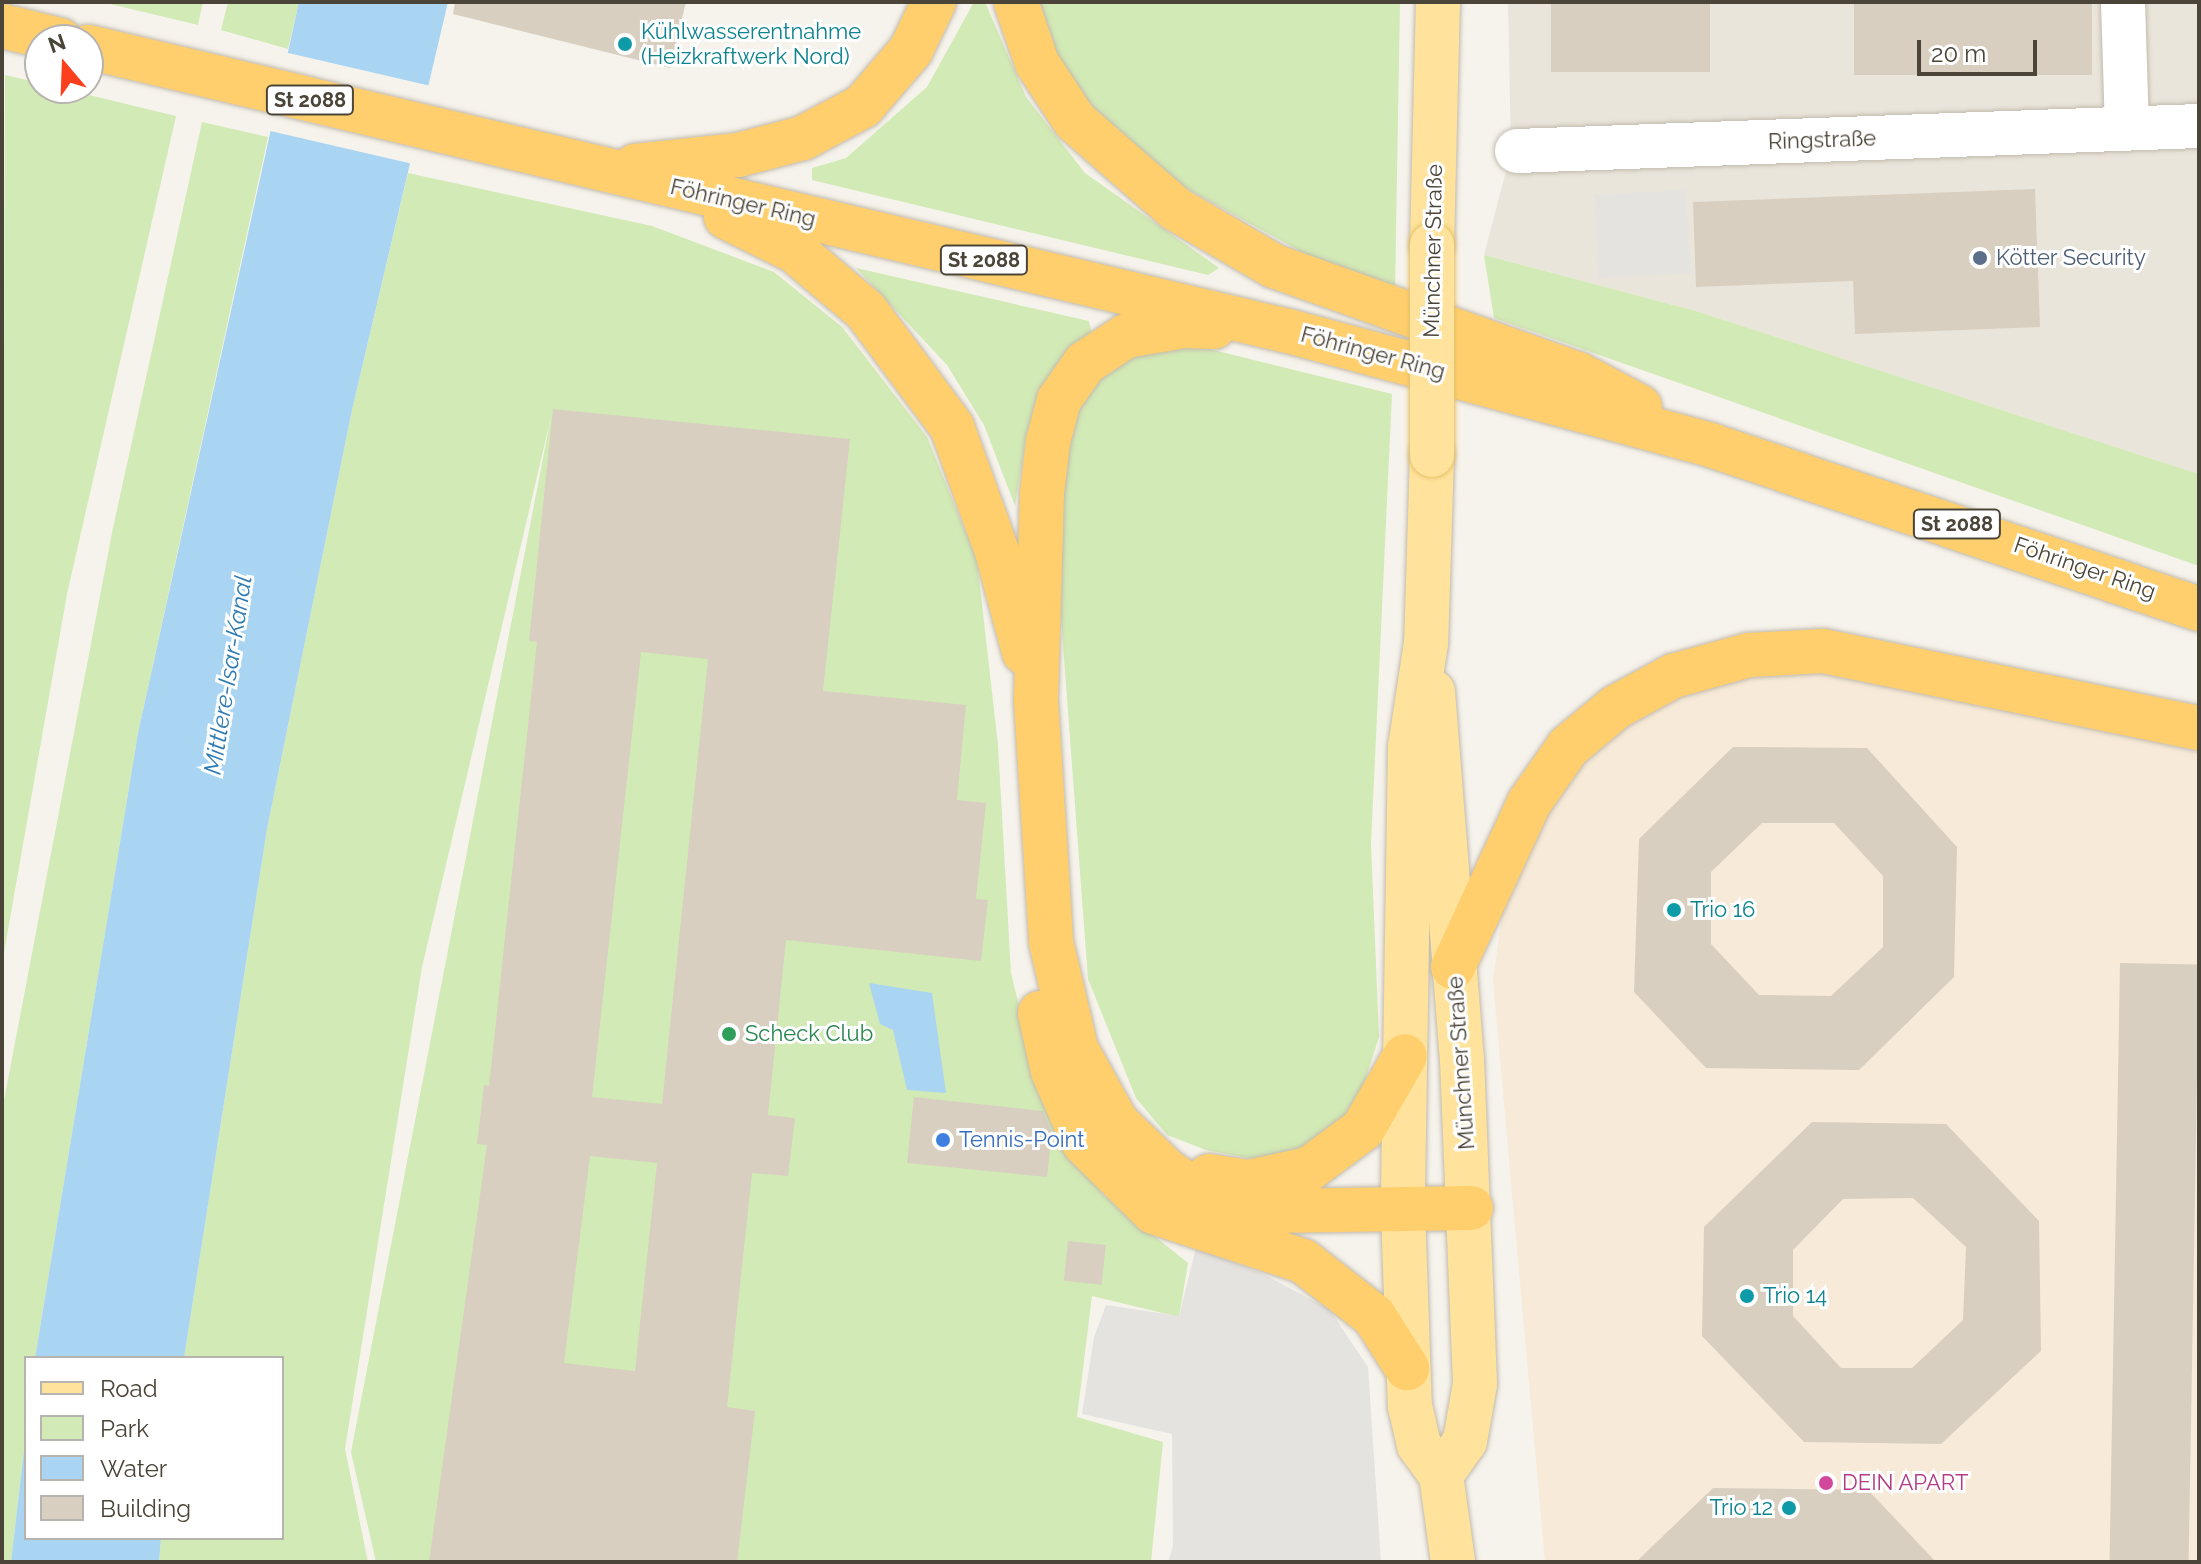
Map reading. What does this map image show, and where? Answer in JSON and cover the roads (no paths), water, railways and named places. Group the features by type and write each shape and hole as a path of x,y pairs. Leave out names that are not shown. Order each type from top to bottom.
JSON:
{"highway":[{"path":"597,170 738,155 803,138 863,106 911,50 934,2"},
{"path":"1016,2 1037,63 1075,121 1176,209 1274,266 1578,374 1713,446"},
{"path":"2,26 24,31"},
{"name":"Föhringer Ring","path":"104,51 597,170 1288,331 1713,446 2199,609"},
{"path":"680,189 693,200 795,251 866,311 952,427 997,551 1036,701"},
{"path":"1288,331 1184,326 1126,336 1085,363 1059,400 1042,493 1036,701 1051,942 1076,1049 1117,1123 1167,1171 1214,1202 1273,1211 1471,1208"},
{"path":"1453,967 1529,803 1568,747 1616,707 1673,676 1749,655 1823,651 2199,728"},
{"path":"1051,942 1035,986 1053,1071 1084,1143 1154,1212 1303,1261 1342,1287 1374,1316 1407,1368"},
{"path":"1167,1171 1249,1182 1309,1169 1363,1129 1405,1056"}],"main road":[{"name":"Münchner Straße","path":"1438,2 1432,245 1432,455 1426,643 1410,747 1403,1210 1407,1368 1419,1445 1441,1475 1453,1562"},
{"name":"Münchner Straße","path":"1426,643 1440,739 1471,1208 1475,1384 1465,1441 1441,1475"}],"street":[{"path":"2123,2 2127,128"},
{"name":"Ringstraße","path":"1517,151 2199,126"}],"water":[{"name":"Mittlere-Isar-Kanal","path":"299,2 448,2 352,410 267,829 184,1356 35,1356 138,733"},
{"path":"869,983 932,993 946,1093 907,1090 893,1030 880,1024"},
{"path":"24,1450 24,1540 161,1540 159,1562 11,1562"}],"place":[{"name":"Kühlwasserentnahme (Heizkraftwerk Nord)","path":"625,44"},
{"name":"Kötter Security","path":"1980,258"},
{"name":"Trio 16","path":"1674,910"},
{"name":"Scheck Club","path":"729,1034"},
{"name":"Tennis-Point","path":"943,1140"},
{"name":"Trio 14","path":"1747,1296"},
{"name":"DEIN APART","path":"1826,1483"},
{"name":"Trio 12","path":"1789,1508"}]}
